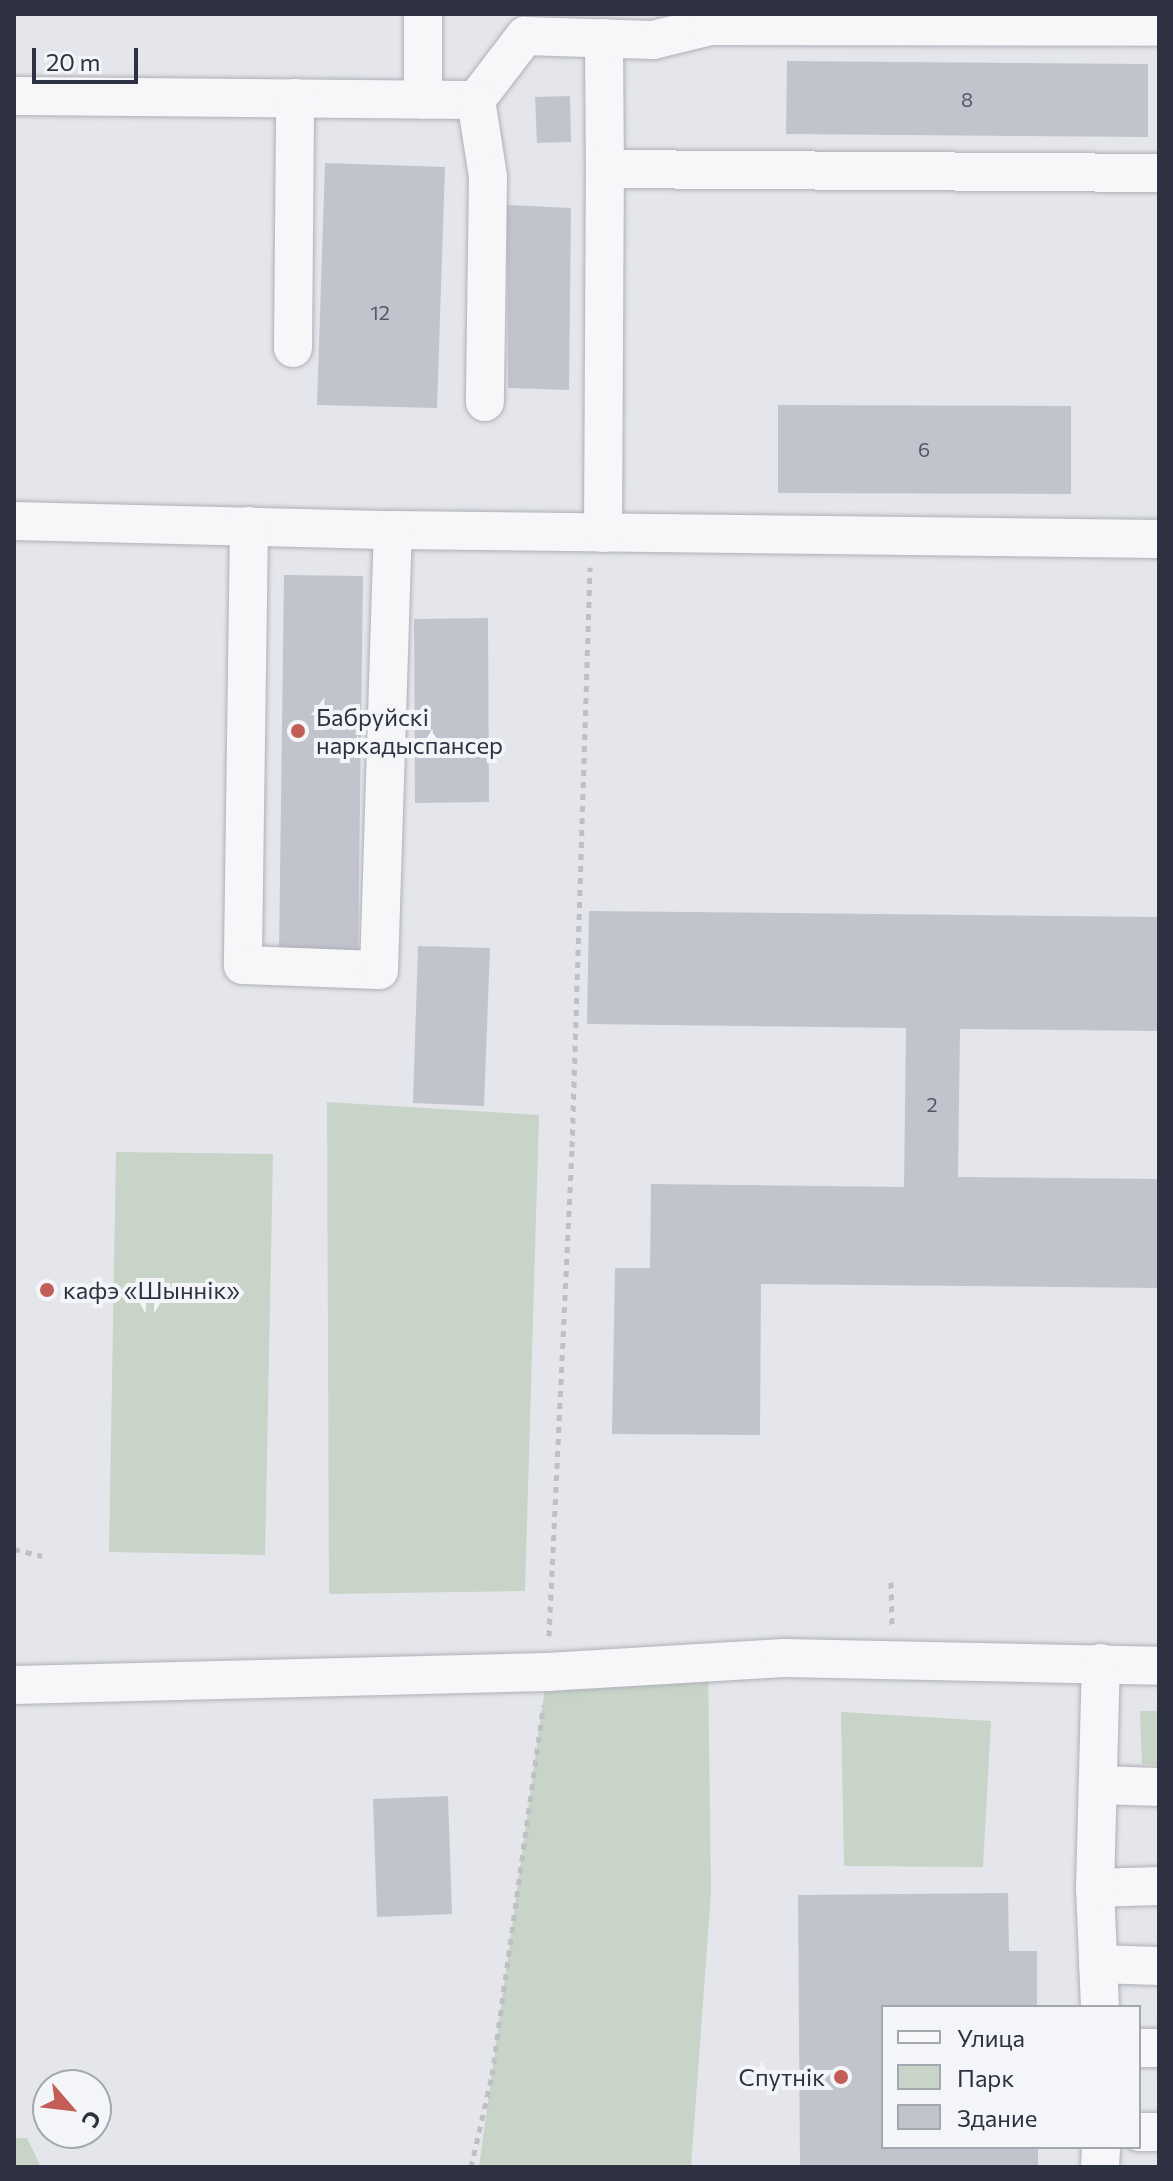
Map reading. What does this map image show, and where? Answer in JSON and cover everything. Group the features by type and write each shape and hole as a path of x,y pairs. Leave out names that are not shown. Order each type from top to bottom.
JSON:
{"street":[{"path":"423,14 423,100"},
{"path":"485,402 488,177 476,100 525,36 653,40 710,26 1159,27"},
{"path":"597,533 605,169 604,38"},
{"path":"14,96 476,100"},
{"path":"293,348 295,98"},
{"path":"605,169 1159,173"},
{"path":"14,521 393,530 1159,539"},
{"path":"249,526 243,965 379,970 393,530"},
{"path":"14,1685 547,1672 784,1658 1159,1666"},
{"path":"1100,2005 1095,1888 1101,1663"},
{"path":"1099,1785 1159,1787"},
{"path":"1095,1888 1159,1886"},
{"path":"1098,1964 1159,1966"}],"path":[{"path":"471,2167 492,2075 547,1672 597,533"},
{"path":"14,1549 42,1556"}],"green space":[{"path":"327,1102 539,1115 525,1591 329,1594"},
{"path":"116,1152 273,1154 265,1555 109,1552"},
{"path":"708,1662 711,1893 691,2167 479,2167 547,1672"},
{"path":"1140,1711 1159,1711 1159,1765 1142,1764"},
{"path":"841,1712 991,1721 983,1867 844,1866"},
{"path":"14,2138 27,2138 41,2167 14,2167"}],"building":[{"path":"787,61 1148,64 1148,137 786,134"},
{"path":"570,96 571,142 537,143 535,97"},
{"path":"325,163 445,167 437,408 317,405"},
{"path":"507,205 571,208 569,390 508,388"},
{"path":"778,405 1071,406 1071,494 778,493"},
{"path":"284,575 363,576 358,953 279,952"},
{"path":"488,618 489,802 415,803 414,619"},
{"path":"589,911 1159,917 1159,1031 960,1029 958,1177 1159,1179 1159,1288 761,1284 760,1435 612,1434 615,1268 650,1268 651,1184 904,1187 906,1028 587,1024"},
{"path":"418,946 490,948 484,1106 413,1103"},
{"path":"448,1796 452,1914 377,1917 373,1799"},
{"name":"Спутнік","path":"1008,1893 1009,1951 1037,1951 1037,2005 881,2005 881,2149 1038,2149 1038,2167 800,2167 798,1895"}],"place":[{"name":"Бабруйскі наркадыспансер","path":"298,731"},
{"name":"кафэ «Шыннік»","path":"47,1290"},
{"name":"Спутнік","path":"841,2077"}]}
